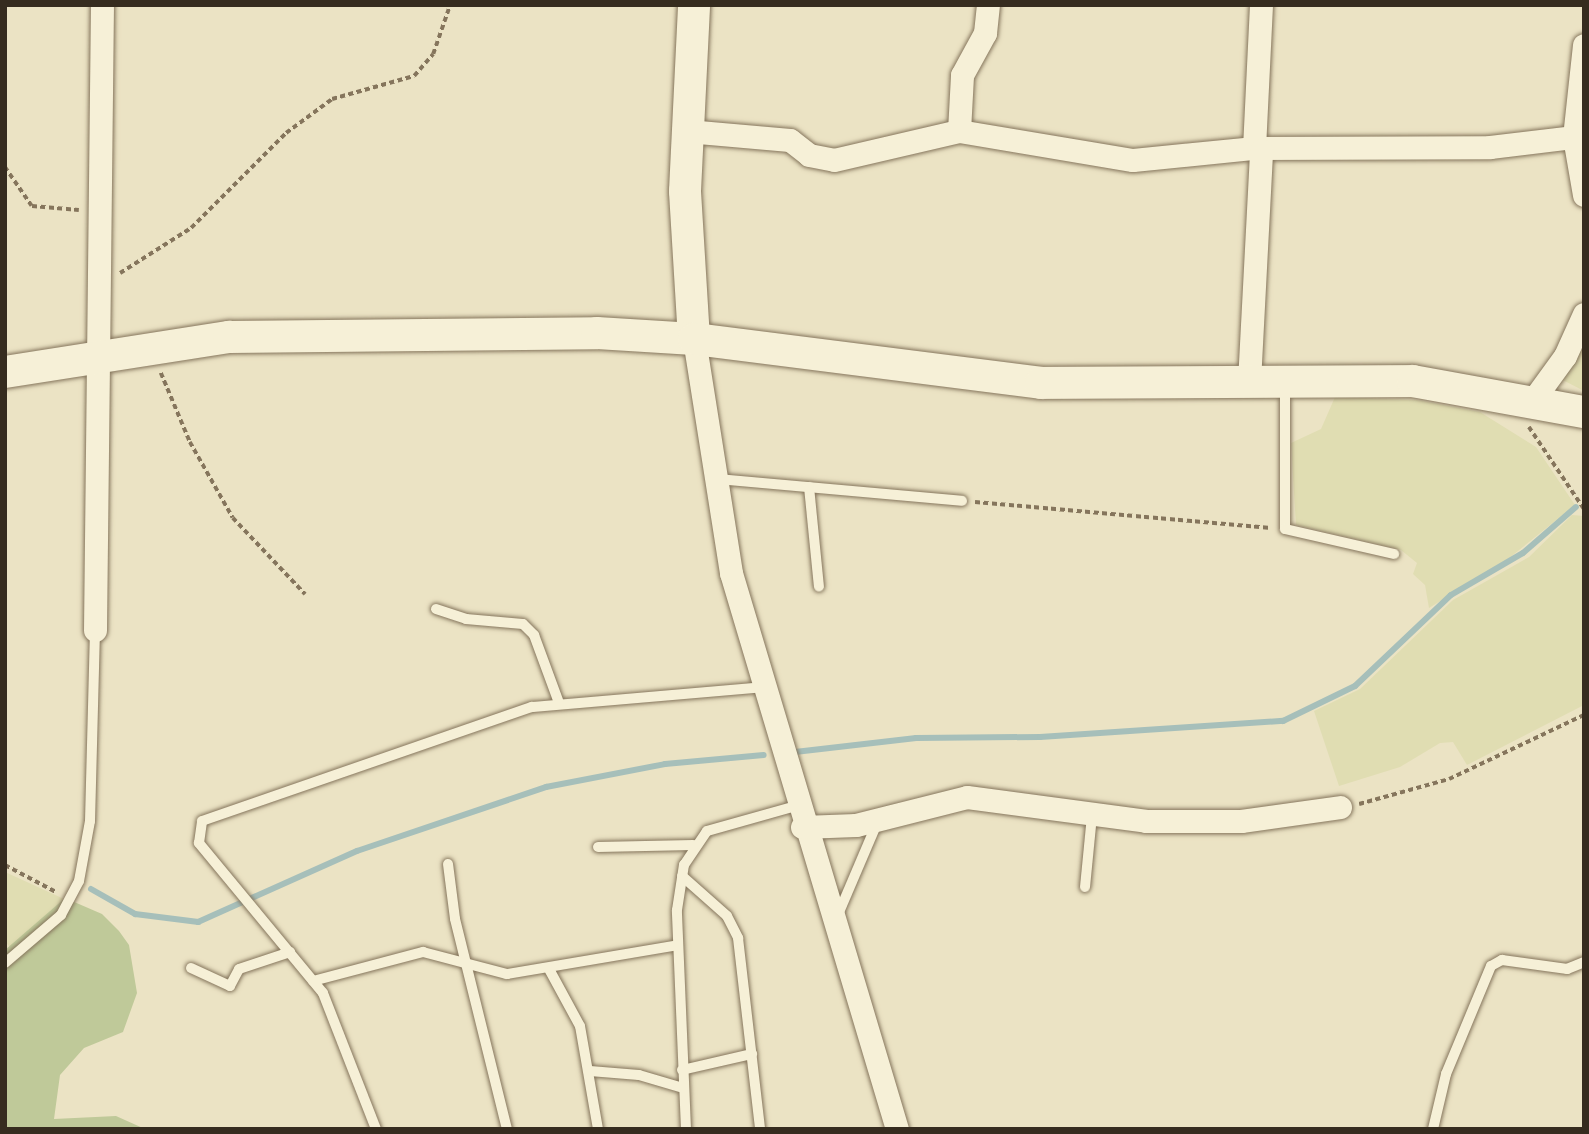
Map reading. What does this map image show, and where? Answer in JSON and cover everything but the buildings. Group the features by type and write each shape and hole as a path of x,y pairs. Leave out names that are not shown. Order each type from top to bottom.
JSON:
{"street":[{"path":"95,630 96,353 102,5"},
{"path":"694,5 687,131 685,254 714,479 763,687 799,816 897,1129"},
{"path":"959,131 962,75 985,33 988,5"},
{"path":"1249,382 1261,5"},
{"path":"1584,45 1574,137 1584,195"},
{"path":"687,131 790,140 809,155 834,160 959,131 1133,160 1258,149 1490,147 1574,137"},
{"path":"1533,400 1565,356 1584,314"},
{"path":"5,372 152,344 255,337 597,333 694,339 1041,383 1413,381 1533,400 1584,412"},
{"path":"799,816 879,820 967,797 1092,816 1241,821 1340,807"}],"lane":[{"path":"1284,380 1285,529 1394,554"},
{"path":"714,479 962,501"},
{"path":"809,487 819,587"},
{"path":"436,608 466,619 523,624 534,635 559,703"},
{"path":"5,963 73,898 90,821 95,630"},
{"path":"376,1129 313,981 199,844 202,821 559,703 763,687"},
{"path":"598,847 693,845 731,819 799,816"},
{"path":"1086,887 1092,816"},
{"path":"832,922 879,820"},
{"path":"686,1129 678,945 682,876 693,845"},
{"path":"448,864 467,963 507,1129"},
{"path":"682,876 727,916 738,938 760,1129"},
{"path":"313,981 422,952 507,974 678,945"},
{"path":"191,968 230,986 239,969 290,952"},
{"path":"1433,1129 1446,1074 1491,965 1502,960 1567,969 1584,962"},
{"path":"549,969 576,1015 590,1071 597,1129"},
{"path":"682,1070 752,1054"},
{"path":"590,1071 639,1075 683,1088"}],"path":[{"path":"116,281 191,228 286,133 332,100 414,76 433,54 450,5"},
{"path":"5,167 32,206 98,211"},
{"path":"152,344 190,442 233,518 305,594"},
{"path":"1533,400 1530,431 1584,509"},
{"path":"962,501 1285,529"},
{"path":"1340,807 1450,779 1584,715"},
{"path":"5,865 73,898"}],"shaded area":[{"path":"1584,335 1584,391 1559,378"},
{"path":"1335,397 1417,400 1480,412 1536,447 1575,505 1508,559 1429,608 1425,585 1413,574 1417,563 1401,550 1296,525 1291,443 1321,429"},
{"path":"1572,515 1584,516 1584,705 1467,765 1453,742 1440,743 1400,767 1339,786 1314,711 1360,689 1453,600 1529,557"},
{"path":"5,872 64,899 10,947 5,942"}],"green space":[{"path":"65,898 102,914 119,931 129,945 137,993 123,1032 84,1048 60,1075 54,1119 116,1116 145,1129 5,1129 5,950"}],"waterway":[{"path":"795,752 916,738 1040,737 1283,721 1355,686 1451,595 1523,553 1576,507"},
{"path":"91,889 135,914 198,922 357,851 546,787 665,764 764,755"}]}
